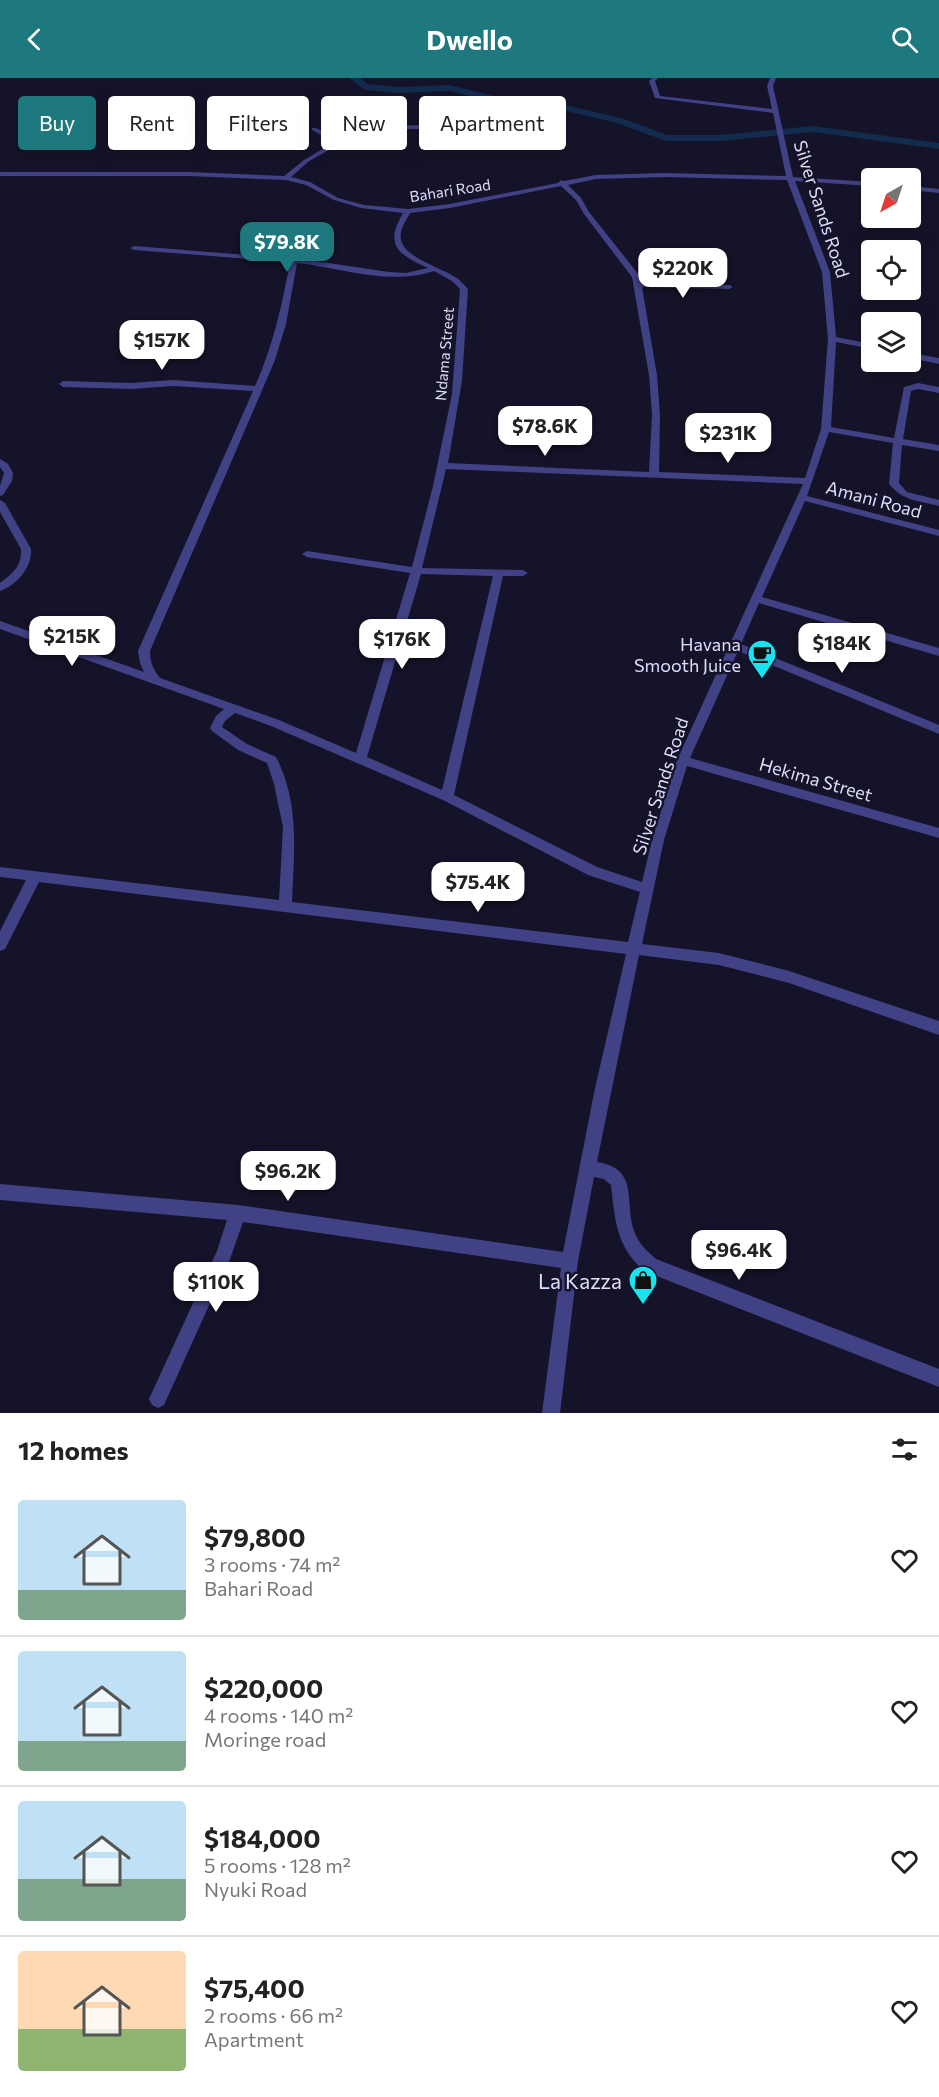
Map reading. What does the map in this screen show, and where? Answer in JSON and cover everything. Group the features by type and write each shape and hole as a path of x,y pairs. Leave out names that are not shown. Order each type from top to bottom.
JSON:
{"street":[{"path":"655,78 652,81 657,97 775,111"},
{"name":"Silver Sands Road","path":"551,1413 570,1261 603,1089 658,840 683,760 809,481 826,429 832,339 826,272 790,178 770,86 773,78"},
{"path":"314,129 321,133"},
{"path":"286,178 306,161 325,150"},
{"name":"Bahari Road","path":"0,174 189,174 286,178 308,183 336,199 363,207 408,211 450,206 561,182 596,177 631,175 790,178 861,183"},
{"path":"561,182 579,199 586,213 636,277 655,405 654,474"},
{"path":"921,189 939,191"},
{"name":"Ndama Street","path":"408,211 401,222 397,243 404,253 459,281 464,289 456,392 442,466"},
{"path":"134,248 294,261 352,270 410,275 424,274 434,269"},
{"path":"157,681 148,672 144,662 144,651 271,360 282,324 294,261"},
{"path":"638,285 729,287"},
{"path":"832,339 861,345"},
{"path":"921,357 939,361"},
{"path":"63,384 131,386 173,383 258,389"},
{"path":"939,390 918,386 907,389 898,441 896,487 910,496 939,503"},
{"path":"826,429 939,448"},
{"path":"0,462 7,467 10,473 0,493"},
{"path":"360,759 416,571 442,466 809,481"},
{"name":"Amani Road","path":"801,497 939,533"},
{"path":"0,503 26,549 27,557 19,574 0,588"},
{"path":"308,554 416,571 523,573"},
{"path":"447,797 499,573"},
{"path":"755,598 939,652"},
{"path":"0,625 275,723 447,797 593,871 648,889"},
{"path":"734,645 939,730"},
{"path":"233,708 220,719 216,728 227,738 253,754 272,760 280,784 289,826 285,907"},
{"name":"Hekima Street","path":"683,760 939,833"},
{"path":"0,872 719,959 789,978 939,1028"},
{"path":"0,945 35,876"},
{"path":"588,1170 604,1170 614,1175 619,1182 628,1240 636,1254 650,1265 939,1377"},
{"path":"0,1192 238,1213 570,1261"},
{"path":"158,1399 224,1253 238,1213"}],"waterway":[{"path":"354,78 365,87 399,90 449,88 499,100 518,100 562,107 620,121 666,138 720,138 813,129 939,146"}],"place":[{"name":"Havana Smooth Juice","path":"762,680"},
{"name":"La Kazza","path":"643,1306"}]}
